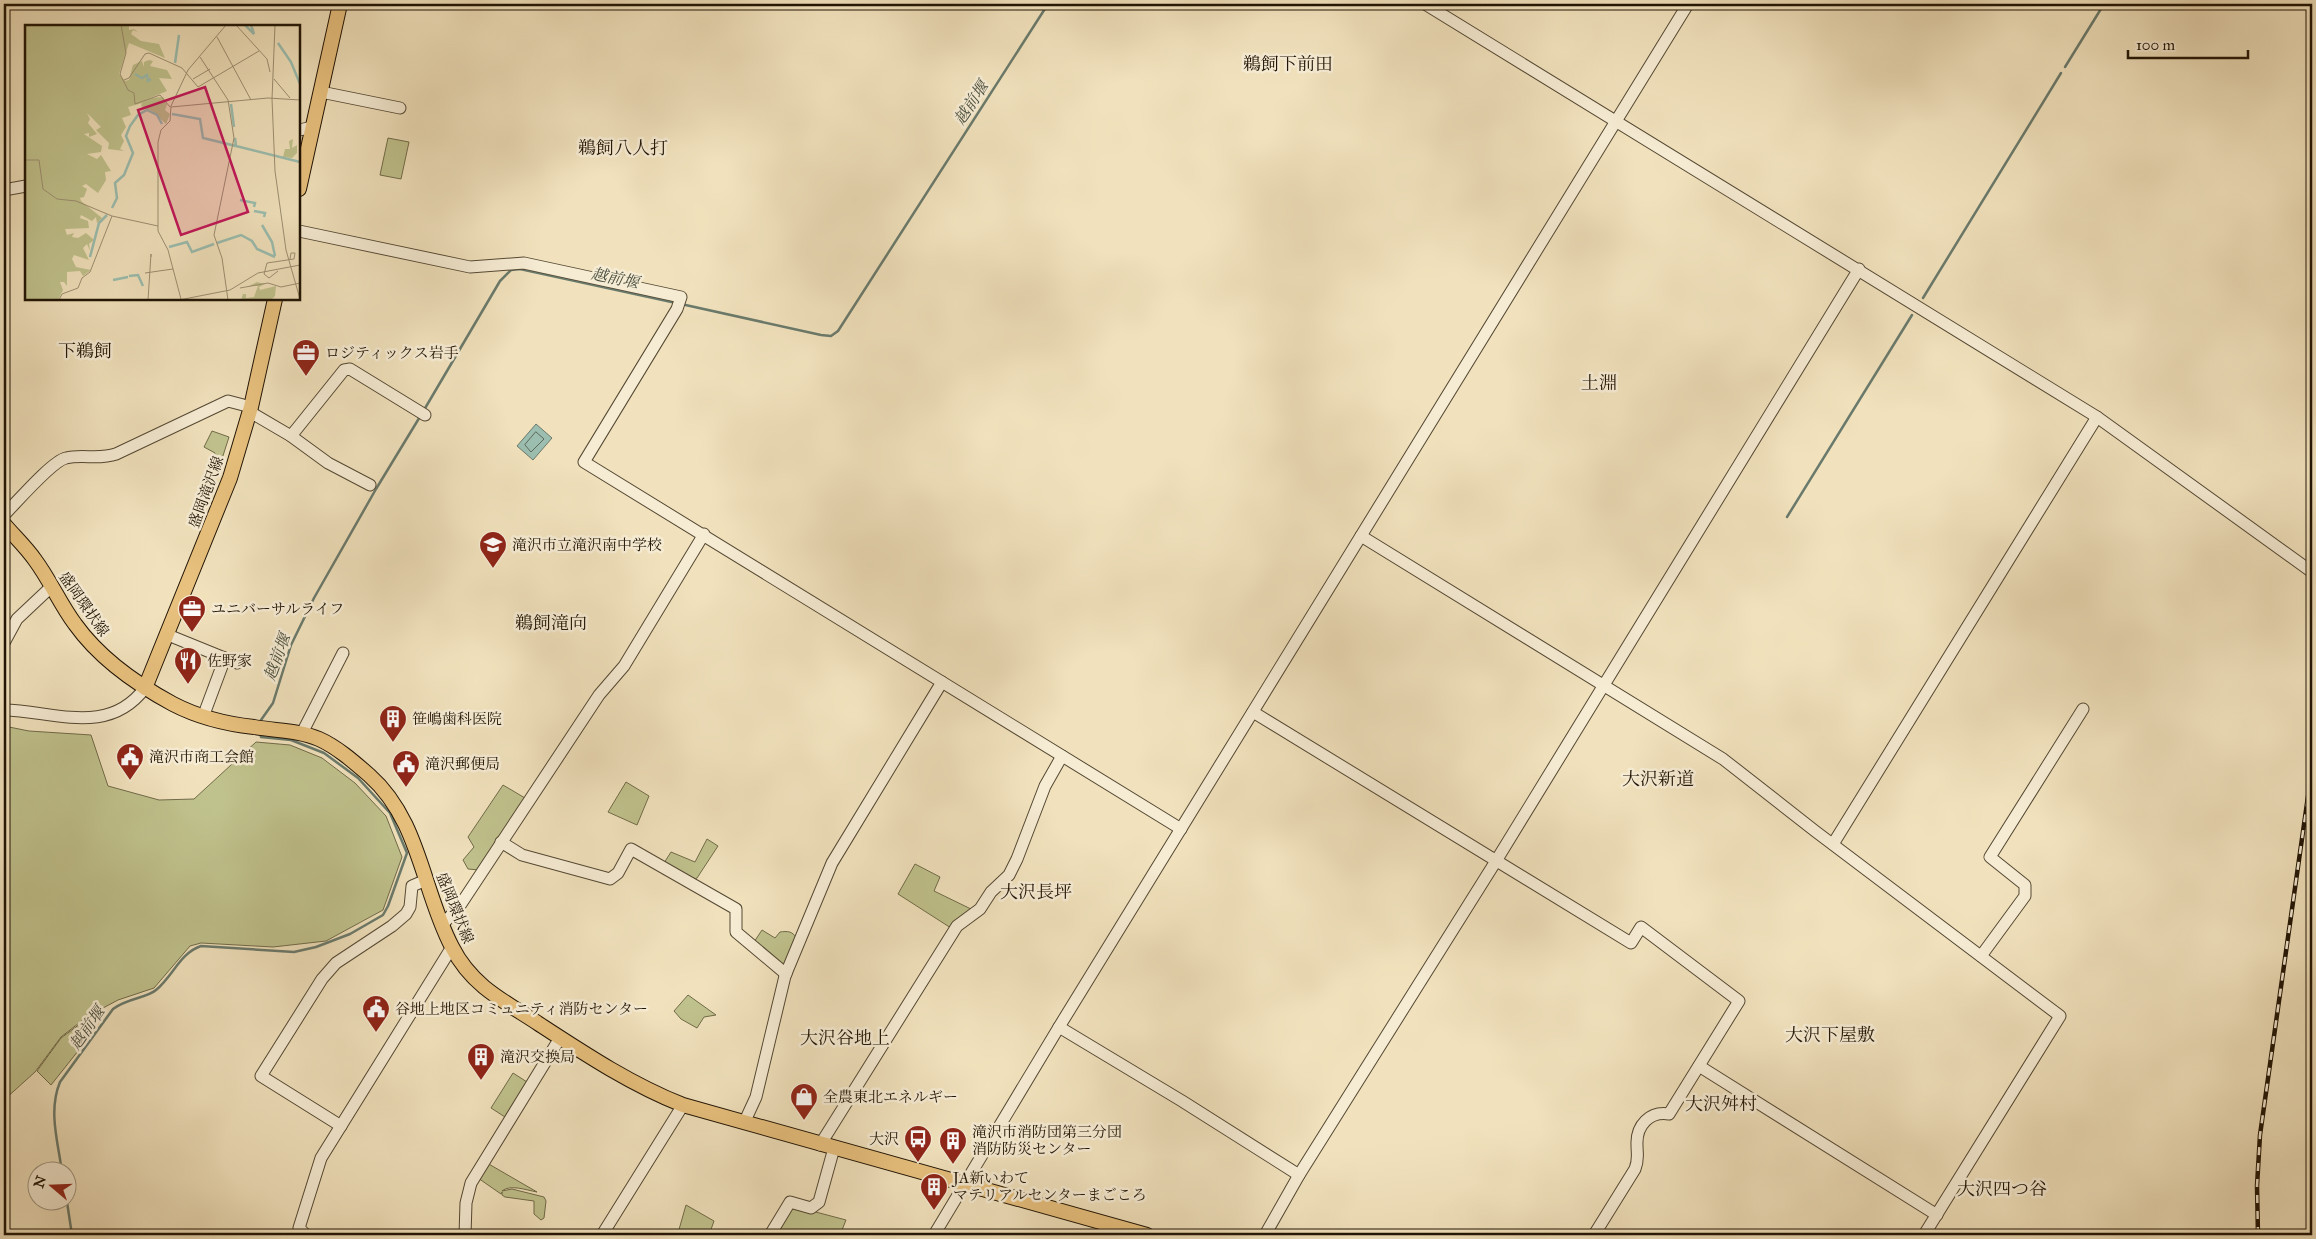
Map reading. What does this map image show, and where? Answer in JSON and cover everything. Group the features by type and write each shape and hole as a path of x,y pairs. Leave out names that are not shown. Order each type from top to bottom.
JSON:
{"main road":[{"path":"300,184 340,4"},
{"name":"盛岡滝沢線","path":"145,688 230,478 251,410 274,300"},
{"name":"盛岡環状線","path":"4,524 35,560 76,625 98,652 145,688 175,705 203,717 254,728 302,733 320,739 334,747 384,790 402,815 410,832 442,925 452,948 463,966 485,988 560,1038 644,1087 684,1105 820,1145 1148,1235"}],"street":[{"path":"1425,4 2097,417 2312,572"},
{"path":"934,1235 1059,1027 1688,4"},
{"path":"321,92 400,108"},
{"path":"300,130 313,126"},
{"path":"4,190 25,186"},
{"path":"300,231 470,267 524,263 681,297 679,304 584,462 1181,828"},
{"path":"1265,1235 1299,1175 1496,861 1859,269"},
{"path":"291,436 344,370 350,369 422,413"},
{"path":"4,515 40,478 65,458 107,457 116,454 228,401 251,410 328,463 370,485"},
{"path":"1833,844 2097,417"},
{"path":"442,925 459,907 599,695 624,666 704,534"},
{"path":"1360,536 1723,759 2060,1016 1924,1235"},
{"path":"4,642 17,619 51,587"},
{"path":"168,635 237,664"},
{"path":"302,733 343,653"},
{"path":"203,717 225,658"},
{"path":"744,1123 756,1097 786,974 832,863 942,682"},
{"path":"4,710 76,719 93,719 136,700 145,688"},
{"path":"1981,956 2025,896 2025,885 1990,857 2083,709"},
{"path":"1253,712 1631,943 1641,927 1739,1001 1669,1114 1652,1114 1645,1120 1638,1135 1639,1159 1594,1235"},
{"path":"820,1145 957,926 980,909 990,892 1009,875 1045,786 1062,756"},
{"path":"502,842 522,855 610,879 618,873 631,849 736,909 736,932 786,974"},
{"path":"341,1126 261,1076 322,979 336,963 392,926 406,914 410,907 412,886 426,880"},
{"path":"306,1235 299,1228 321,1158 452,948"},
{"path":"1059,1027 1182,1101 1299,1175"},
{"path":"464,1235 466,1203 471,1183 560,1038"},
{"path":"1699,1066 1937,1215"},
{"path":"602,1235 684,1105"},
{"path":"770,1235 790,1202 811,1208 819,1202 834,1148"}],"green space":[{"path":"388,138 409,142 401,179 380,175"},
{"path":"212,431 229,437 221,462 214,456 215,453 204,447"},
{"path":"4,726 29,731 91,735 108,786 159,800 194,799 256,742 290,745 322,758 355,783 386,816 402,857 383,910 326,941 273,947 201,943 190,946 154,988 118,1000 88,1016 61,1037 35,1072 4,1100"},
{"path":"626,782 649,796 637,825 608,812"},
{"path":"503,785 525,798 479,870 468,869 463,860 474,847 468,837"},
{"path":"707,839 718,846 697,878 693,880 664,863 671,852 695,862"},
{"path":"915,864 940,877 934,891 971,909 951,928 898,894"},
{"path":"762,930 775,938 780,932 790,932 795,936 796,938 783,967 754,942"},
{"path":"688,995 716,1015 704,1017 697,1028 681,1019 674,1011"},
{"path":"88,1018 90,1036 51,1085 37,1071 61,1038"},
{"path":"513,1073 527,1082 505,1117 491,1108"},
{"path":"487,1163 537,1192 514,1188 502,1191 512,1189 544,1197 546,1201 544,1218 541,1220 534,1214 534,1201 505,1197 502,1195 502,1192 501,1194 478,1178"},
{"path":"686,1205 714,1221 709,1235 683,1235 678,1233"},
{"path":"793,1206 846,1220 840,1235 775,1235"}],"water":[{"path":"536,424 552,438 533,460 517,446"}],"waterway":[{"name":"越前堰","path":"681,304 821,335 831,336 838,331 1048,4"},
{"path":"2065,67 2104,4"},
{"path":"1923,298 2061,73"},
{"name":"越前堰","path":"424,410 500,281 511,270 520,269 676,303"},
{"path":"1787,517 1912,315"},
{"name":"越前堰","path":"261,720 273,703 291,645 314,598 421,415"},
{"name":"越前堰","path":"60,1162 54,1115 56,1093 60,1082 113,1009 118,1005 152,993 162,984 182,959 201,946 294,952 316,947 350,934 383,915 388,906 407,853 390,813 358,778 324,753 291,740 261,737 260,733"},
{"name":"越前堰","path":"69,1212 72,1235"}],"railway":[{"path":"2258,1235 2257,1186 2260,1135 2312,768"}],"place":[{"name":"ロジティックス岩手","path":"306,377"},
{"name":"滝沢市立滝沢南中学校","path":"493,569"},
{"name":"ユニバーサルライフ","path":"192,633"},
{"name":"佐野家","path":"188,685"},
{"name":"笹嶋歯科医院","path":"393,743"},
{"name":"滝沢市商工会館","path":"130,781"},
{"name":"滝沢郵便局","path":"406,788"},
{"name":"谷地上地区コミュニティ消防センター","path":"376,1033"},
{"name":"滝沢交換局","path":"481,1081"},
{"name":"全農東北エネルギー","path":"804,1121"},
{"name":"大沢","path":"918,1163"},
{"name":"滝沢市消防団第三分団 消防防災センター","path":"953,1165"},
{"name":"JA新いわて マテリアルセンターまごころ","path":"934,1211"}],"district":[{"name":"鵜飼下前田","path":"1288,64"},
{"name":"鵜飼八人打","path":"623,148"},
{"name":"下鵜飼","path":"85,351"},
{"name":"土淵","path":"1599,383"},
{"name":"鵜飼滝向","path":"551,623"},
{"name":"大沢新道","path":"1658,779"},
{"name":"大沢長坪","path":"1036,892"},
{"name":"大沢下屋敷","path":"1830,1035"},
{"name":"大沢谷地上","path":"845,1038"},
{"name":"大沢舛村","path":"1721,1104"},
{"name":"大沢四つ谷","path":"2002,1189"}]}
